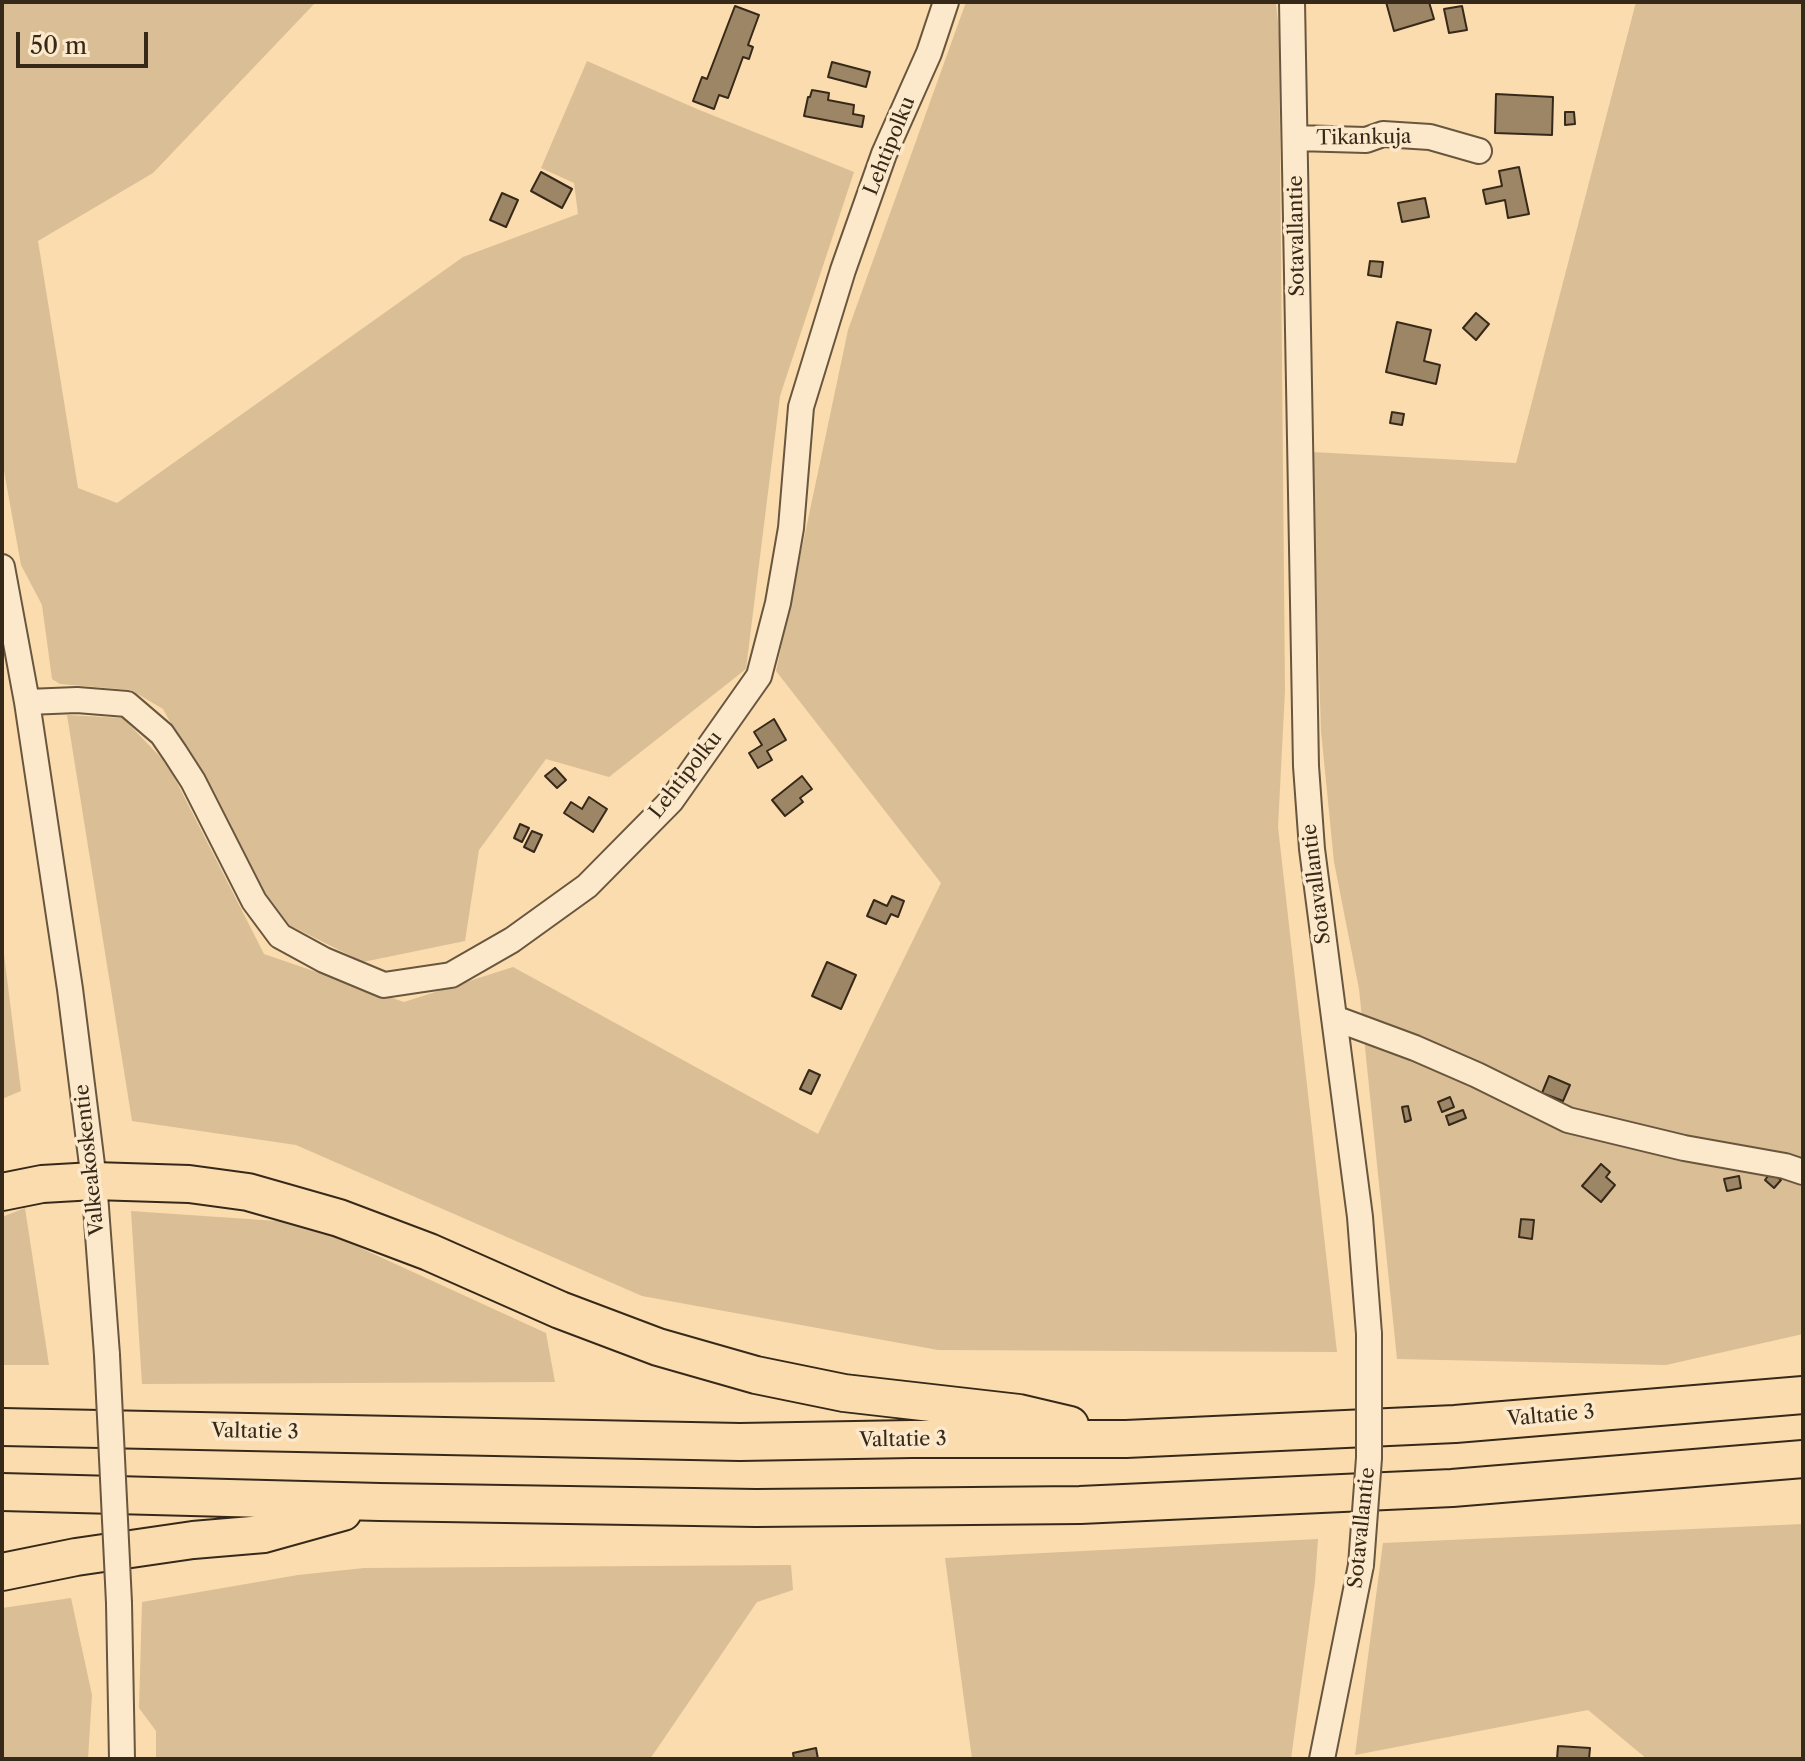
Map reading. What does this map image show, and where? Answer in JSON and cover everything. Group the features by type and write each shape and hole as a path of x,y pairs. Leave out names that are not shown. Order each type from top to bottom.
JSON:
{"highway":[{"path":"2,1192 42,1184 94,1181 189,1184 248,1192 339,1218 429,1252 574,1316 658,1347 756,1375 844,1393 1019,1413 1126,1439"},
{"name":"Valtatie 3","path":"2,1427 740,1442 1126,1439 1455,1424 1803,1395"},
{"path":"2,1492 756,1508 1080,1505 1452,1488 1803,1459"},
{"path":"2,1572 164,1544 264,1534 380,1502"}],"street":[{"name":"Lehtipolku","path":"27,702 77,700 127,704 162,734 175,753 193,781 254,901 280,936 324,960 384,985 451,975 512,940 587,886 671,801 759,676 778,603 791,528 801,407 843,270 884,154 929,53 946,2"},
{"name":"Sotavallantie","path":"1292,2 1306,766 1312,849 1360,1217 1369,1334 1369,1458 1361,1565 1322,1759"},
{"name":"Tikankuja","path":"1296,138 1366,140 1383,134 1430,137 1479,151"},
{"name":"Valkeakoskentie","path":"2,567 27,702 70,989 94,1181 107,1355 119,1603 122,1759"},
{"path":"1334,1018 1477,1075 1568,1120 1803,1172"}],"shaded area":[{"path":"2,2 316,2 153,173 38,241 78,488 117,503 463,257 578,214 574,183 541,168 587,61 854,172 780,396 746,669 609,777 546,759 479,850 465,941 363,962 279,920 163,709 131,690 60,684 52,679 42,605 21,565 2,460"},
{"path":"966,2 1276,2 1279,33 1285,691 1278,827 1337,1352 938,1350 642,1296 296,1145 132,1121 67,715 123,718 168,765 264,954 404,1002 513,967 818,1134 941,883 776,671 848,330"},
{"path":"1636,2 1803,2 1803,1334 1666,1365 1397,1359 1359,989 1334,862 1321,731 1312,452 1516,463"},
{"path":"2,938 21,1091 2,1099"},
{"path":"25,1208 49,1365 2,1365 2,1217"},
{"path":"131,1211 306,1223 546,1333 555,1382 142,1384"},
{"path":"1803,1524 1803,1759 1647,1759 1588,1710 1355,1755 1383,1543"},
{"path":"1318,1539 1291,1759 972,1759 945,1558"},
{"path":"791,1565 793,1590 757,1602 650,1759 156,1759 156,1731 139,1708 142,1602 298,1575 364,1568"},
{"path":"71,1598 92,1695 88,1759 2,1759 2,1608"}],"building":[{"path":"1386,2 1429,2 1434,19 1394,31"},
{"path":"735,6 759,15 748,45 753,47 749,59 743,57 728,98 719,95 714,109 693,101 702,77 707,79"},
{"path":"1462,6 1467,30 1449,33 1444,9"},
{"path":"832,62 870,72 866,87 828,77"},
{"path":"812,90 829,93 828,100 854,105 853,114 864,116 862,127 804,116"},
{"path":"1496,94 1553,97 1552,135 1495,133"},
{"path":"1565,112 1574,112 1575,124 1565,125"},
{"path":"1519,167 1529,214 1508,218 1505,200 1486,204 1483,190 1502,186 1499,171"},
{"path":"541,172 572,189 562,208 531,191"},
{"path":"502,193 518,200 506,227 490,220"},
{"path":"1425,198 1429,217 1402,222 1398,203"},
{"path":"1370,261 1383,262 1381,277 1368,275"},
{"path":"1476,313 1489,324 1476,340 1463,328"},
{"path":"1397,322 1431,330 1424,361 1440,365 1436,384 1386,372"},
{"path":"1392,412 1404,414 1402,425 1390,423"},
{"path":"774,719 786,740 767,751 772,760 758,768 749,753 762,745 754,732"},
{"path":"555,768 566,780 557,788 545,776"},
{"path":"802,776 812,789 800,798 803,802 785,816 772,800"},
{"path":"589,797 607,809 593,832 564,813 571,802 582,809"},
{"path":"520,824 529,828 522,842 514,838"},
{"path":"532,831 542,835 534,852 524,847"},
{"path":"892,896 904,901 898,917 891,914 886,924 867,916 874,900 887,906"},
{"path":"827,962 856,975 841,1009 812,996"},
{"path":"809,1070 820,1075 811,1094 800,1089"},
{"path":"1549,1076 1570,1085 1563,1101 1542,1093"},
{"path":"1450,1097 1454,1107 1442,1112 1438,1102"},
{"path":"1408,1106 1411,1120 1405,1122 1402,1107"},
{"path":"1463,1110 1466,1118 1449,1125 1446,1116"},
{"path":"1601,1164 1610,1172 1606,1177 1615,1185 1601,1202 1582,1186"},
{"path":"1771,1172 1781,1180 1774,1188 1765,1180"},
{"path":"1739,1176 1741,1188 1727,1191 1724,1179"},
{"path":"1521,1219 1534,1220 1532,1239 1519,1237"},
{"path":"1558,1746 1590,1748 1589,1759 1557,1759"},
{"path":"816,1748 818,1759 794,1759 793,1753"}]}
